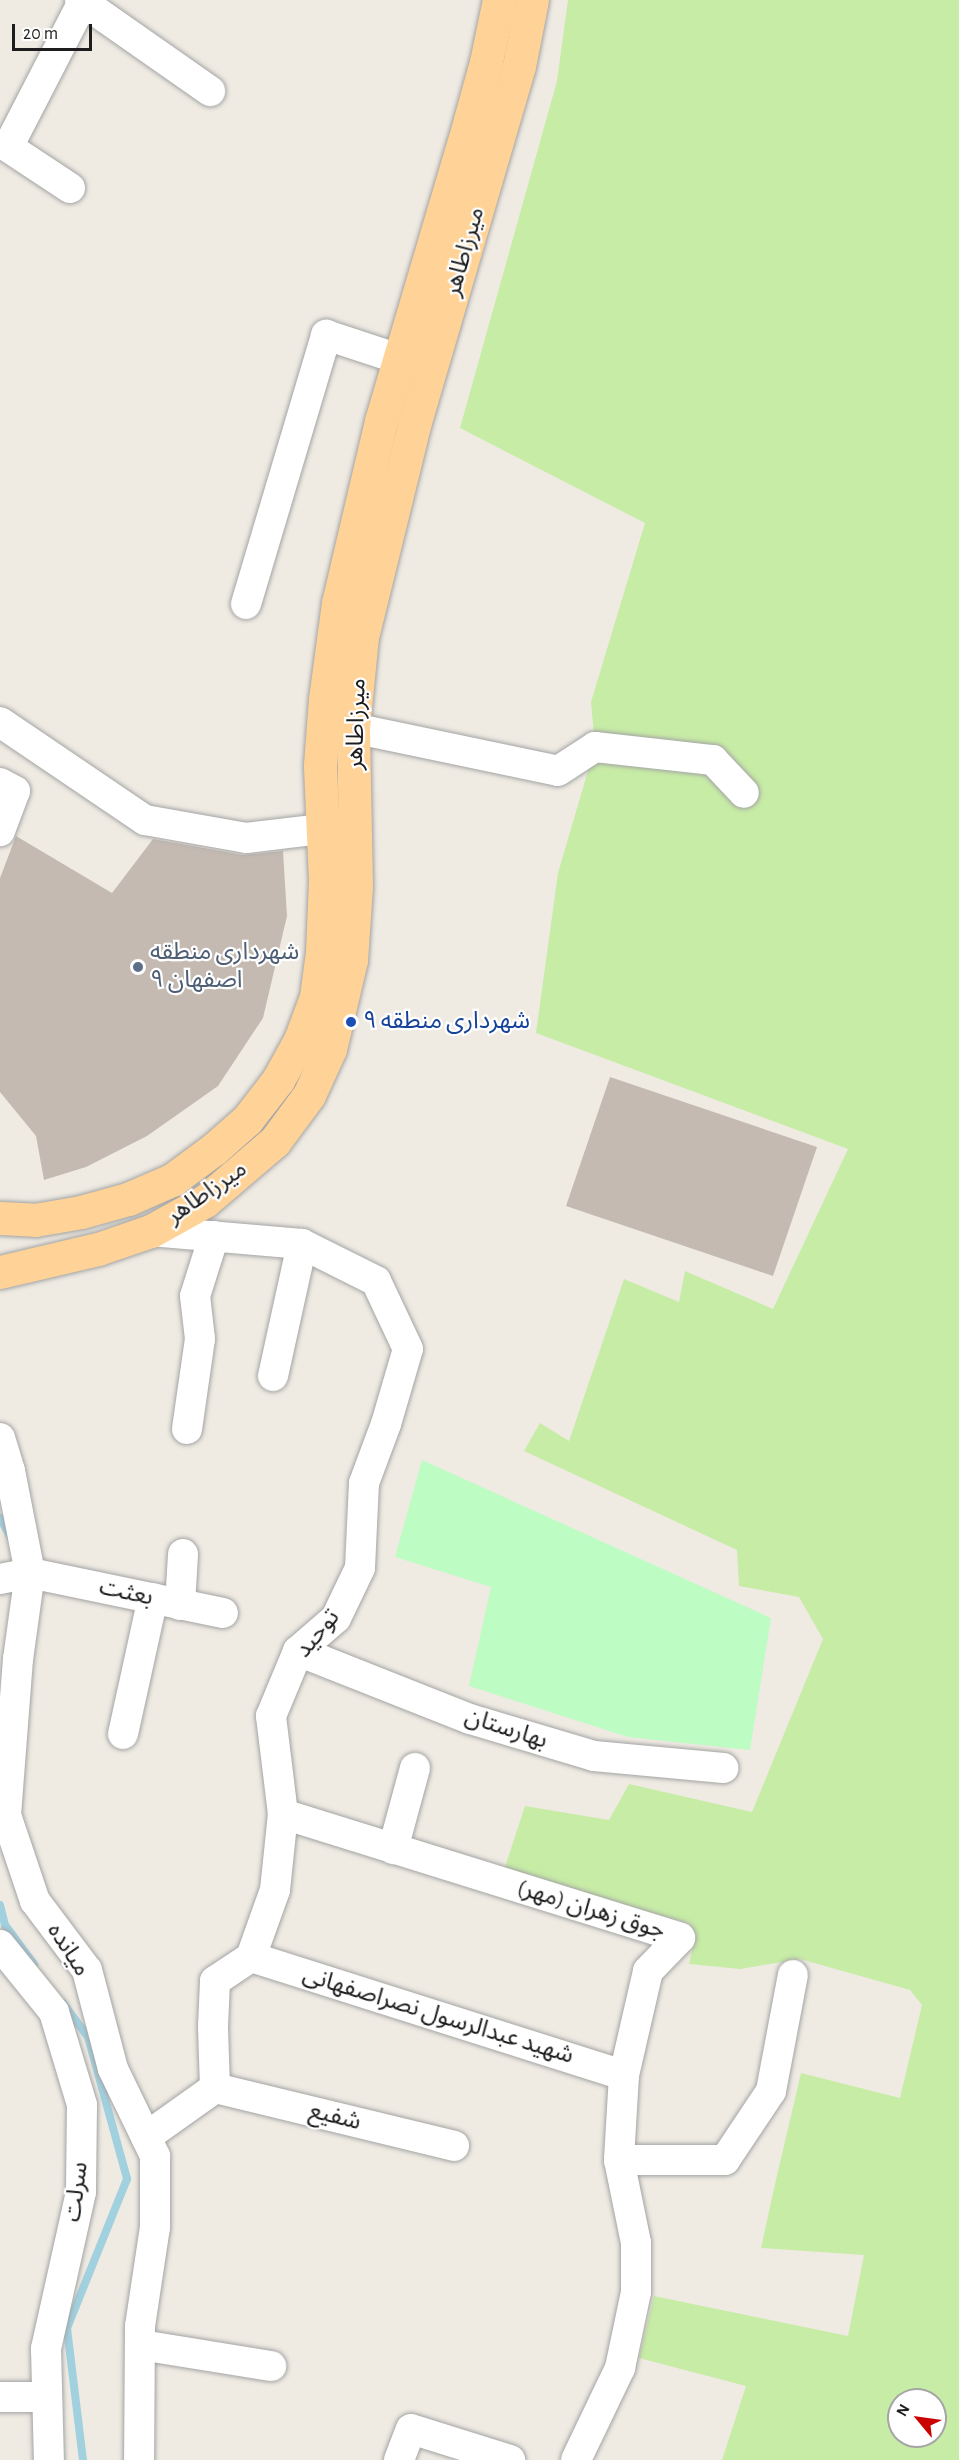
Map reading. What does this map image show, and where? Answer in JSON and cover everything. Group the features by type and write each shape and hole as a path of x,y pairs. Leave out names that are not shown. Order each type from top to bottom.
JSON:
{"main road":[{"name":"میرزاطاهر","path":"0,1218 35,1220 81,1212 128,1199 172,1180 214,1149 247,1120 279,1080 300,1040 316,997 322,952 325,881 320,765 331,641 345,568 381,421 474,108 499,0"},
{"name":"میرزاطاهر","path":"0,1272 98,1249 151,1231 205,1201 275,1141 309,1095 330,1048 351,960 356,886 353,728 362,637 414,426 517,76 532,0"}],"street":[{"path":"70,188 8,147 81,1 210,91"},
{"path":"246,604 326,335 399,359"},
{"path":"0,722 145,820 246,838 322,830"},
{"path":"353,728 558,771 595,747 713,760 744,792"},
{"path":"0,783 15,791 0,831"},
{"name":"توحید","path":"151,1231 303,1244 376,1281 408,1349 386,1424 364,1482 360,1568 336,1618 298,1651 271,1716 283,1814 275,1890 251,1958"},
{"path":"187,1429 200,1339 195,1296 214,1236"},
{"path":"273,1376 303,1244"},
{"name":"میانده","path":"0,1438 10,1471 18,1659 6,1815 35,1901 87,1970 113,2069 155,2156 155,2227 140,2326 139,2460"},
{"path":"123,1734 183,1554"},
{"name":"بعثت","path":"16,1576 223,1613"},
{"name":"بهارستان","path":"298,1651 470,1719 594,1756 723,1768"},
{"path":"393,1849 416,1768"},
{"name":"جوق زهران (مهر)","path":"283,1814 680,1938 648,1971 624,2074 619,2160 636,2243 636,2292 620,2368 576,2460"},
{"name":"سرلت","path":"0,1945 54,2012 82,2106 81,2192 46,2349 49,2460"},
{"path":"146,2137 215,2088 213,2027 215,1981 251,1958"},
{"name":"شهید عبدالرسول نصراصفهانی","path":"251,1958 624,2074"},
{"path":"619,2160 725,2160 771,2091 793,1975"},
{"name":"شفیع","path":"215,2088 454,2146"},
{"path":"141,2345 271,2366"},
{"path":"0,2397 47,2397"},
{"path":"399,2460 411,2429 510,2460"}],"green space":[{"path":"568,0 959,0 959,2460 722,2460 746,2386 639,2358 654,2296 848,2336 864,2255 761,2248 775,2184 801,2073 900,2098 922,2005 910,1990 800,1959 740,1969 689,1964 695,1938 689,1923 503,1873 525,1806 609,1820 629,1784 752,1812 823,1639 799,1597 739,1586 737,1550 524,1451 540,1423 569,1441 624,1279 679,1302 685,1271 773,1309 848,1149 536,1033 558,873 595,747 591,702 645,523 460,428 557,81"},
{"path":"422,1460 771,1618 750,1750 628,1737 469,1686 491,1587 395,1557"}],"building":[{"name":"شهرداری منطقه ۹ اصفهان","path":"16,836 112,893 153,839 243,855 283,851 287,916 263,1018 218,1086 147,1136 86,1167 44,1180 36,1136 0,1092 0,878"},
{"path":"610,1077 817,1147 773,1276 566,1206"}],"waterway":[{"path":"0,1518 12,1540"},
{"path":"0,1905 5,1925 34,1964"},
{"path":"63,2003 88,2037 127,2179 67,2328 83,2460"}],"place":[{"name":"شهرداری منطقه ۹ اصفهان","path":"138,967"},
{"name":"شهرداری منطقه ۹","path":"351,1022"}]}
